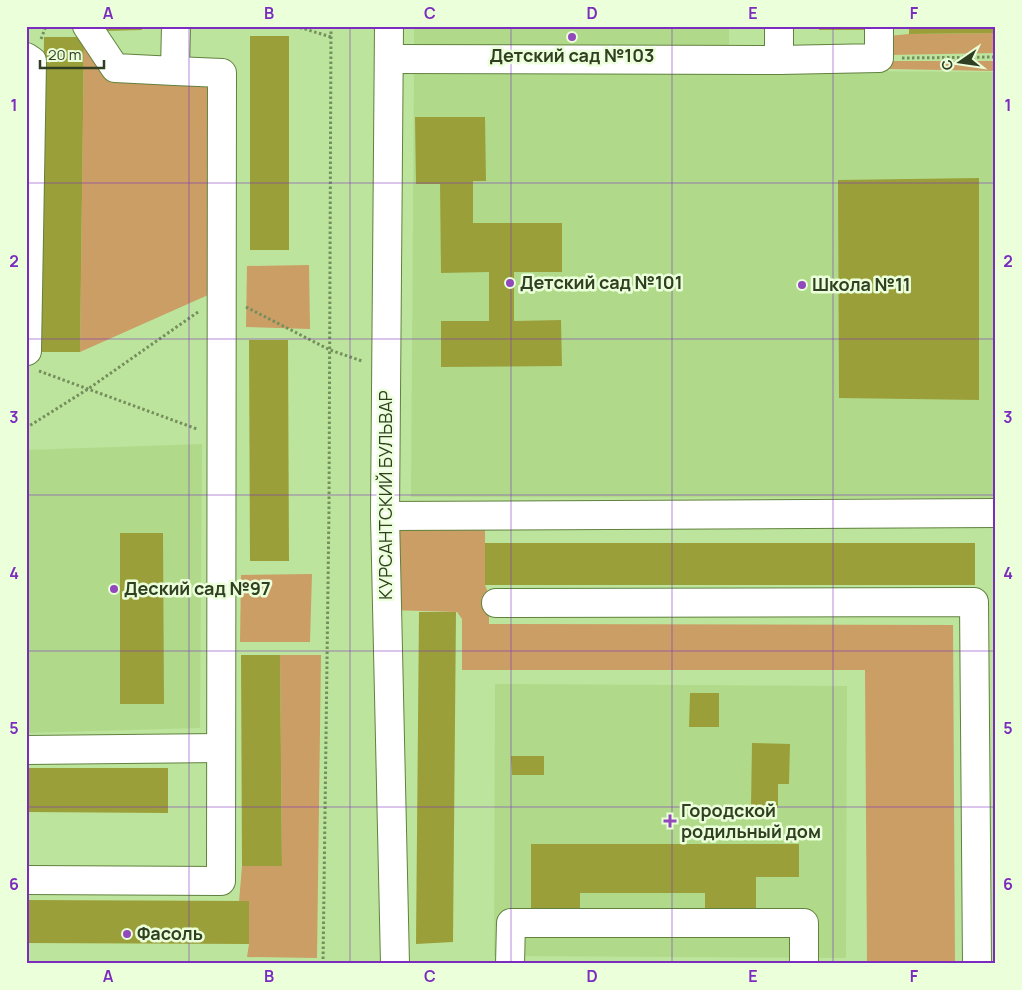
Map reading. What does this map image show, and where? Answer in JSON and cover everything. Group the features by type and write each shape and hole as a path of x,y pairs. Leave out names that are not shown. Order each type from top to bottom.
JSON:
{"street":[{"path":"26,880 221,881 222,73 115,68 87,26"},
{"path":"174,71 176,26"},
{"name":"КУРСАНТСКИЙ БУЛЬВАР","path":"389,26 385,516 395,964"},
{"path":"778,26 779,60"},
{"path":"389,59 779,60 879,58 879,26"},
{"path":"26,57 32,61 27,322 31,361"},
{"path":"385,516 996,513"},
{"path":"496,604 974,602 977,964"},
{"path":"26,750 221,748"},
{"path":"510,964 511,923 804,923 804,964"}],"path":[{"path":"295,26 331,37"},
{"path":"323,964 330,350 331,26"},
{"path":"879,58 996,57"},
{"path":"26,428 88,389 222,295 330,350 386,370"},
{"path":"31,361 88,389 221,438"}],"shaded area":[{"name":"Детский сад №103","path":"414,26 729,26 729,48 414,47"},
{"path":"996,33 996,53 888,55 888,36"},
{"path":"84,37 112,71 218,77 217,291 80,352"},
{"path":"889,61 996,61 996,71 889,69"},
{"name":"Школа №11","path":"414,68 996,72 996,498 411,497"},
{"path":"309,265 310,329 246,327 247,266"},
{"name":"Деский сад №97","path":"202,444 200,728 26,733 26,450"},
{"path":"485,519 485,585 489,595 489,624 953,625 955,964 867,962 865,670 462,670 462,619 457,612 388,610 389,520"},
{"path":"312,574 310,642 240,642 241,575"},
{"path":"280,655 321,655 317,958 247,957 249,944 239,902 242,866 282,865"},
{"name":"Городской родильный дом","path":"495,684 847,686 846,958 494,956"}],"building":[{"path":"103,26 142,26 142,30 103,31"},
{"path":"819,26 871,26 871,30 819,30"},
{"path":"909,26 996,26 996,33 909,34"},
{"path":"250,36 289,36 289,250 250,250"},
{"path":"44,37 84,37 80,352 40,352"},
{"path":"415,117 485,117 486,181 473,181 473,223 562,223 562,272 514,272 514,321 561,320 562,366 441,367 441,321 489,321 489,272 441,273 440,184 416,184"},
{"path":"979,178 979,400 839,398 838,180"},
{"path":"249,340 288,340 289,561 250,561"},
{"path":"120,533 163,533 164,704 120,704"},
{"path":"485,543 975,543 975,585 485,585"},
{"path":"419,612 456,612 453,942 416,944"},
{"path":"241,655 280,655 282,866 242,866"},
{"path":"690,693 719,693 719,727 689,727"},
{"path":"752,743 790,744 789,784 778,784 778,808 751,807"},
{"path":"511,756 544,756 544,775 512,775"},
{"path":"26,768 168,768 168,813 26,812"},
{"path":"531,844 799,844 799,877 756,877 756,911 705,911 705,893 580,893 580,910 531,910"},
{"path":"26,900 249,901 249,944 26,943"}],"place":[{"name":"Детский сад №103","path":"572,37"},
{"name":"Детский сад №101","path":"510,283"},
{"name":"Школа №11","path":"802,285"},
{"name":"Деский сад №97","path":"114,589"},
{"name":"Городской родильный дом","path":"670,821"},
{"name":"Фасоль","path":"127,934"}]}
